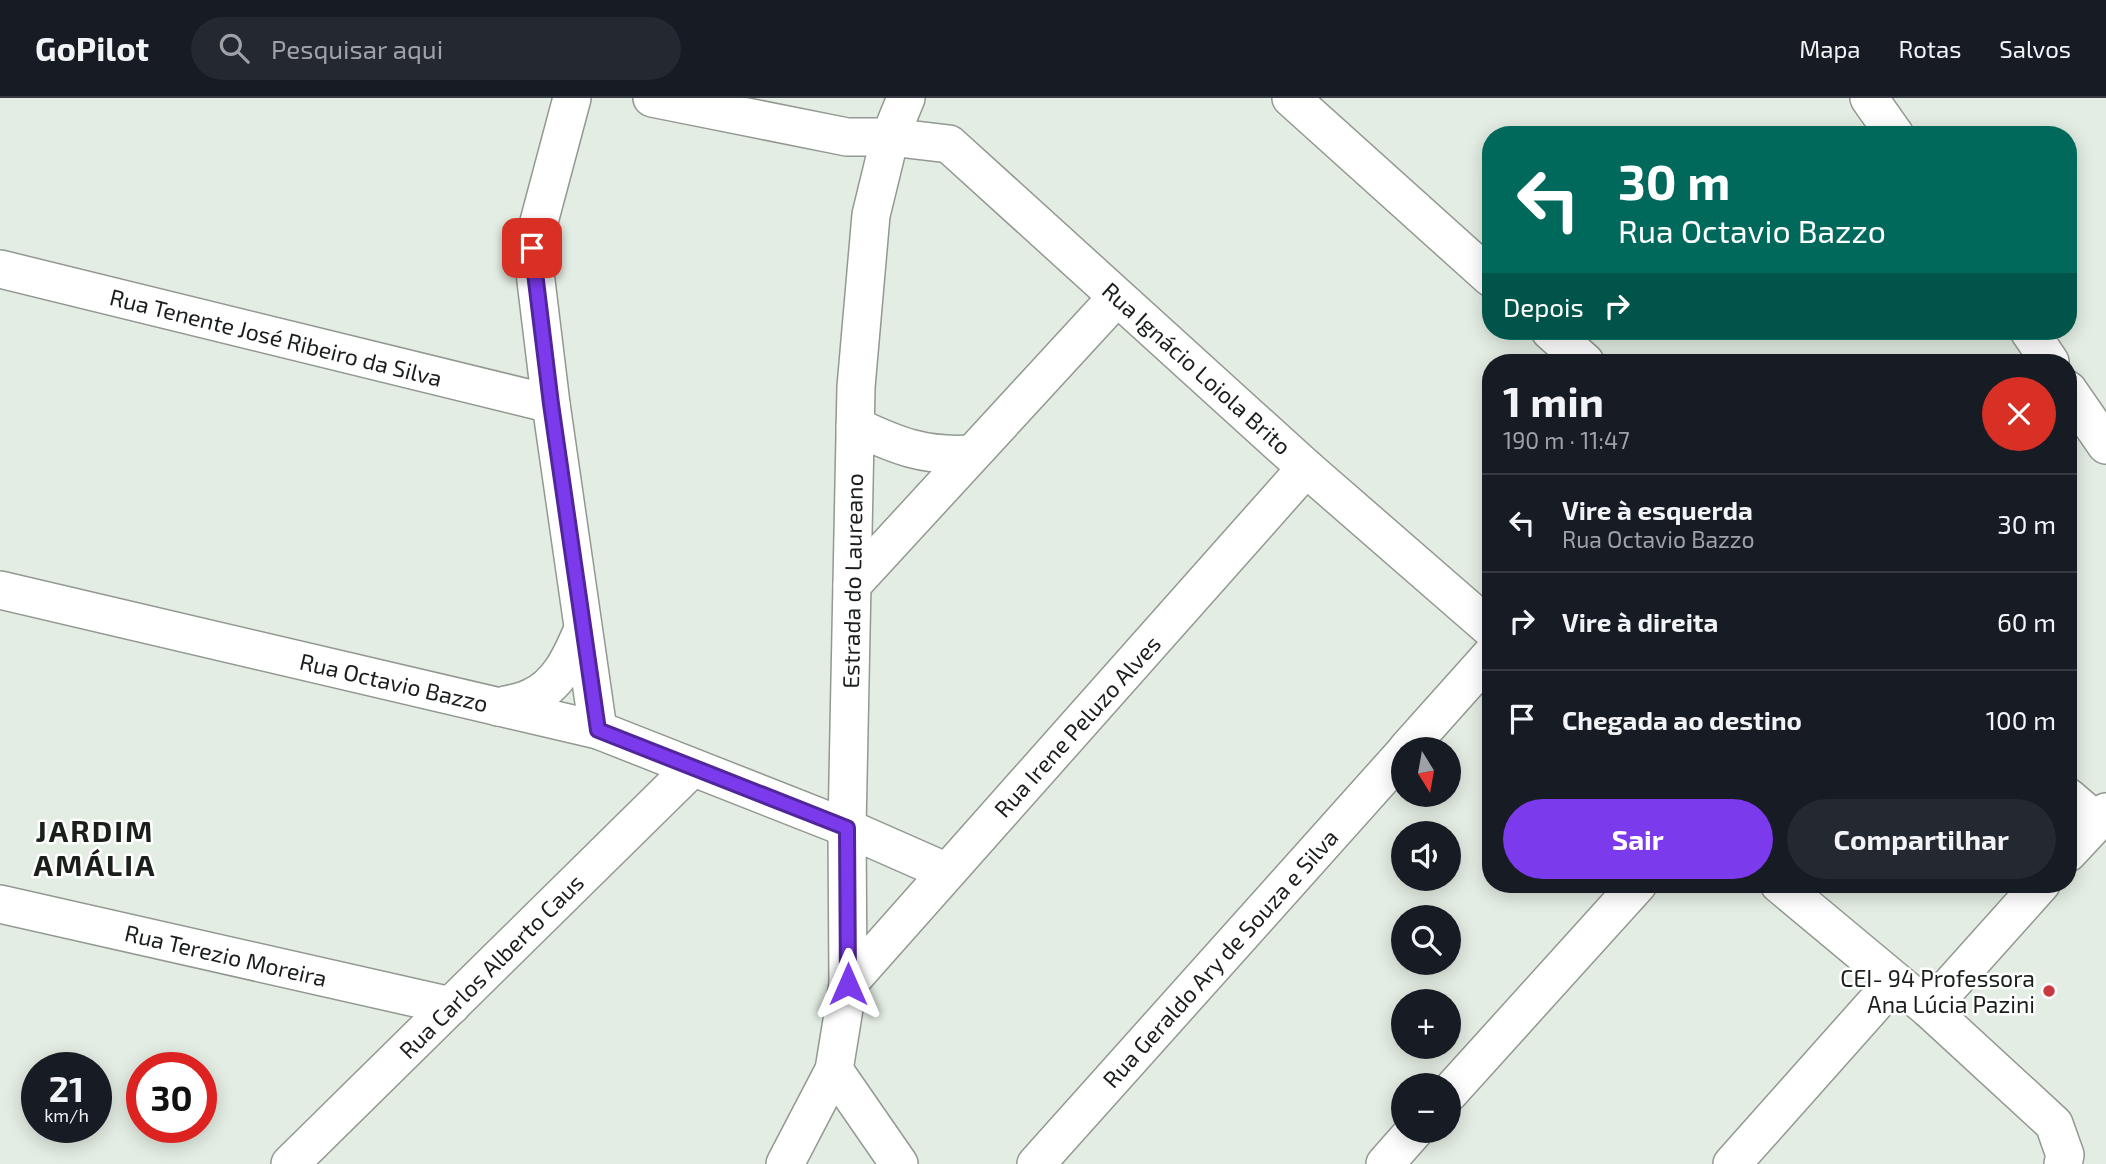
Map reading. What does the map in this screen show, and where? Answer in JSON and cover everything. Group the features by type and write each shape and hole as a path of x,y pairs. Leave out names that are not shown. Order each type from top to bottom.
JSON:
{"street":[{"path":"572,98 532,248 551,404 598,730"},
{"name":"Rua Ignácio Loiola Brito","path":"652,98 847,137 890,137 948,144 1306,468 1482,621"},
{"name":"Estrada do Laureano","path":"789,1157 834,1070 848,984 847,828 856,387 870,215 890,137 906,98"},
{"path":"1291,98 1482,270"},
{"path":"1869,98 1889,126"},
{"name":"Rua Tenente José Ribeiro da Silva","path":"0,269 551,404"},
{"path":"852,585 1117,297"},
{"path":"1560,340 1576,354"},
{"path":"2077,403 2106,445"},
{"path":"855,426 896,445 946,456 972,454"},
{"name":"Rua Irene Peluzo Alves","path":"848,984 1306,468"},
{"name":"Rua Octavio Bazzo","path":"0,590 598,730 691,769 847,828 947,872"},
{"path":"498,707 529,699 546,689 571,659 583,629"},
{"name":"Rua Geraldo Ary de Souza e Silva","path":"1418,737 1482,665"},
{"name":"Rua Octavio Bazzo","path":"779,802 814,797 835,785 848,764"},
{"name":"Rua Geraldo Ary de Souza e Silva","path":"1036,1164 1391,767"},
{"name":"Rua Carlos Alberto Caus","path":"290,1164 691,769"},
{"path":"2077,802 2101,817 2077,843"},
{"path":"1461,1080 1630,893"},
{"path":"1790,893 1929,1009 2054,1124 2064,1160"},
{"path":"1929,1009 2033,893"},
{"name":"Rua Terezio Moreira","path":"0,904 452,1006"},
{"path":"1732,1164 1894,982"},
{"path":"834,1070 889,1150"},
{"path":"789,1157 806,1135 829,1125 856,1124 889,1150"},
{"path":"1385,1164 1404,1143"}],"place":[{"name":"CEI- 94 Professora Ana Lúcia Pazini","path":"2049,991"}],"district":[{"name":"JARDIM AMÁLIA","path":"95,847"}],"route":[{"path":"532,248 551,404 598,730 691,769 847,828 848,984"}]}
